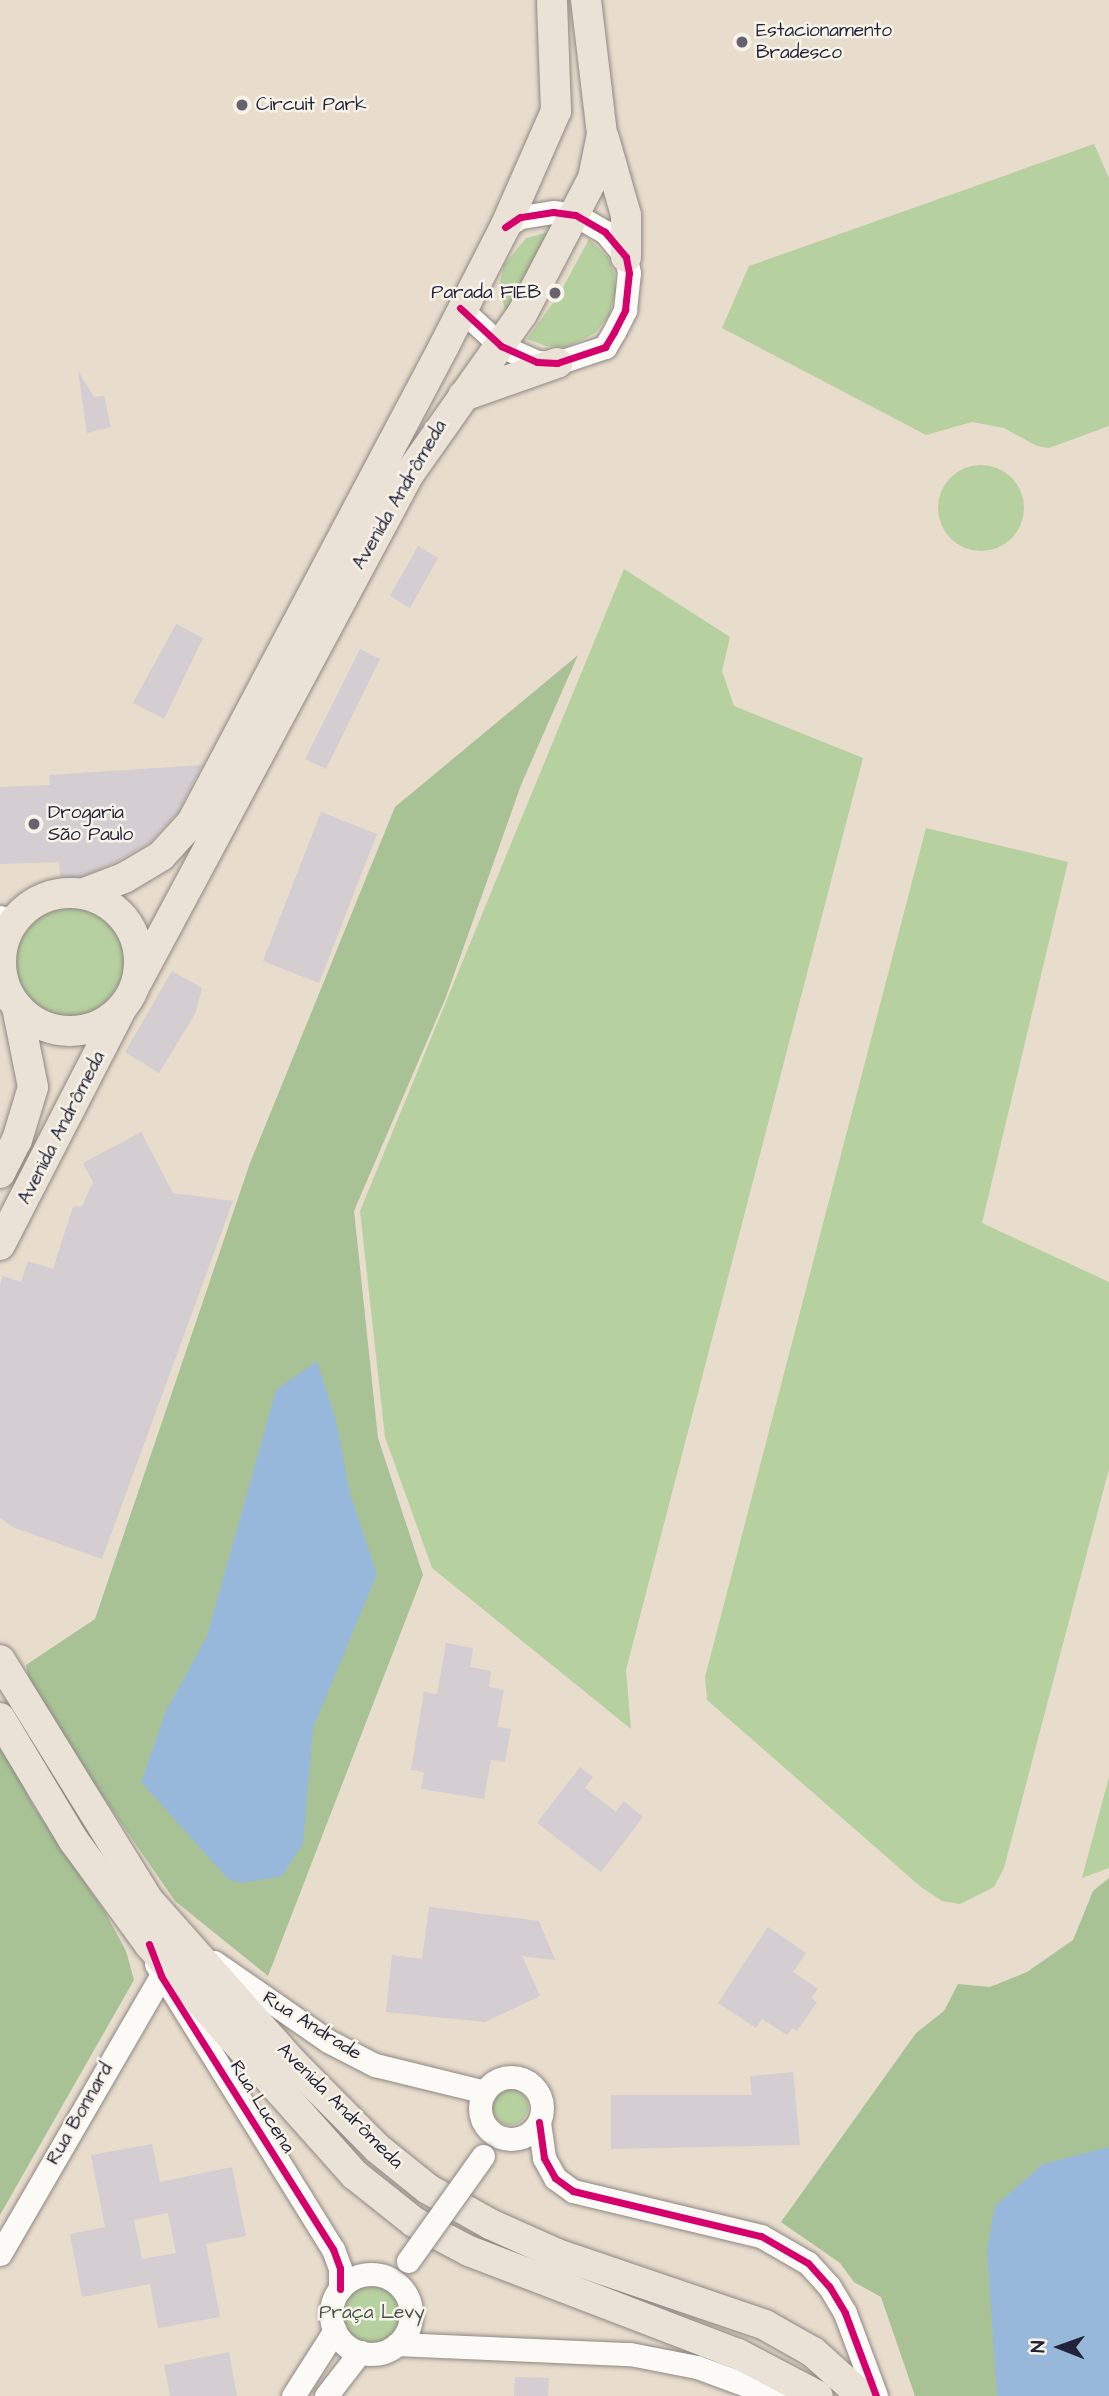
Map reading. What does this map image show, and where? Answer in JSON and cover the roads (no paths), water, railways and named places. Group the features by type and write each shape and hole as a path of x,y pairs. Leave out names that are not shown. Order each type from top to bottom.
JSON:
{"main road":[{"name":"Avenida Andrômeda","path":"84,893 124,878 161,856 192,822 444,346 460,308 505,227 556,111 552,0"},
{"name":"Avenida Andrômeda","path":"138,980 409,474 459,398 501,346 575,215 593,177 602,134 586,0"},
{"path":"602,134 626,215 626,257"},
{"path":"459,398 557,363"},
{"path":"84,893 103,900 131,928 138,947 138,980 121,1010 102,1024 80,1031 56,1031 35,1022 16,1007 4,981 0,953 6,919 52,894 84,893"},
{"name":"Avenida Andrômeda","path":"0,1173 17,1140 33,1087 16,1007"},
{"name":"Avenida Andrômeda","path":"0,1245 121,1010"},
{"name":"Avenida Andrômeda","path":"0,1660 149,1901 292,2062 377,2148 428,2189 490,2224 557,2254 765,2325 813,2352 862,2396"},
{"name":"Avenida Andrômeda","path":"0,1718 74,1841 149,1944 355,2175 414,2222 469,2251 738,2354 818,2396"}],"street":[{"path":"460,308 501,346 518,357 557,363 605,347 625,310 629,288 626,257 605,232 575,215 536,212 505,227"},
{"name":"Rua Lucena","path":"149,1944 161,1976 333,2249 340,2289"},
{"name":"Rua Andrade","path":"191,1946 328,2040 376,2066 485,2092"},
{"name":"Rua Bonnard","path":"0,2254 161,1976"},
{"path":"500,2138 482,2119 485,2092 499,2079 527,2081 541,2097 539,2122 544,2158 555,2178 573,2191 761,2236 808,2263 829,2286 845,2313 876,2396"},
{"path":"397,2283 408,2261 483,2156 500,2138 524,2137 539,2122"},
{"path":"293,2396 335,2330 332,2306 340,2289 350,2280 374,2274 397,2283 411,2314 405,2336 397,2344 383,2352 359,2352 335,2330"},
{"path":"397,2344 630,2354 697,2367 776,2396"},
{"path":"326,2396 359,2352"}],"water":[{"path":"317,1361 336,1420 350,1493 377,1574 313,1728 303,1844 282,1876 242,1883 228,1879 141,1782 166,1711 207,1636 276,1390"},
{"path":"1109,2147 1109,2396 997,2396 987,2250 995,2206 1043,2164"}],"place":[{"name":"Estacionamento Bradesco","path":"742,42"},
{"name":"Circuit Park","path":"242,105"},
{"name":"Parada FIEB","path":"555,293"},
{"name":"Drogaria São Paulo","path":"34,824"}],"park label":[{"name":"Praça Levy","path":"372,2313"}]}
